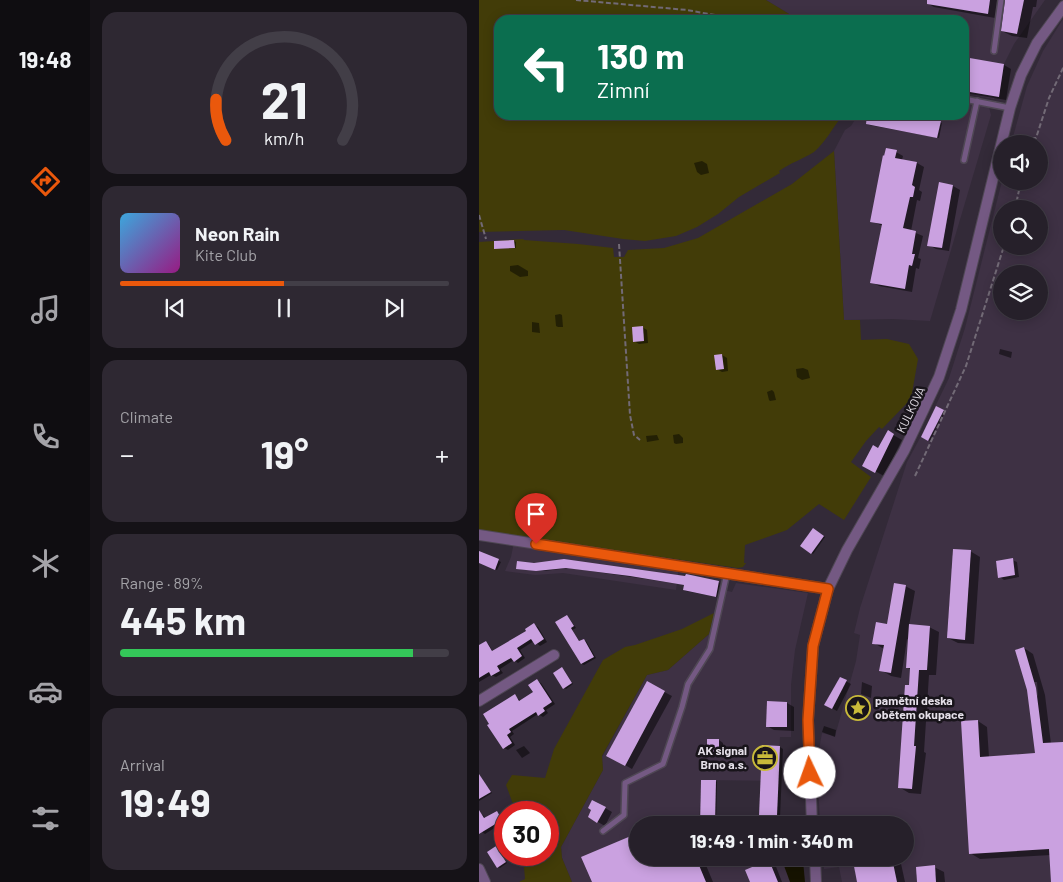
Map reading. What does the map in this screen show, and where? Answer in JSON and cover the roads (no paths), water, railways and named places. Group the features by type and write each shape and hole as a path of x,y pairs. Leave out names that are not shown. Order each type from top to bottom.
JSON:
{"street":[{"name":"KULKOVA","path":"813,816 808,720 811,666 815,636 828,589 847,550 904,451 939,378 961,310 1009,108 1021,75 1037,43 1063,6"},
{"path":"479,535 828,589"},
{"path":"479,701 554,654"},
{"path":"815,866 816,882"},
{"path":"479,870 485,882"}],"lane":[{"path":"994,52 1001,0"},
{"path":"969,100 1009,108"},
{"path":"964,160 977,102"},
{"path":"603,831 624,815 625,783 663,764 688,684 709,648 727,573"}],"place":[{"name":"pamětní deska obětem okupace","path":"858,708"},
{"name":"AK signal Brno a.s.","path":"765,758"}]}
